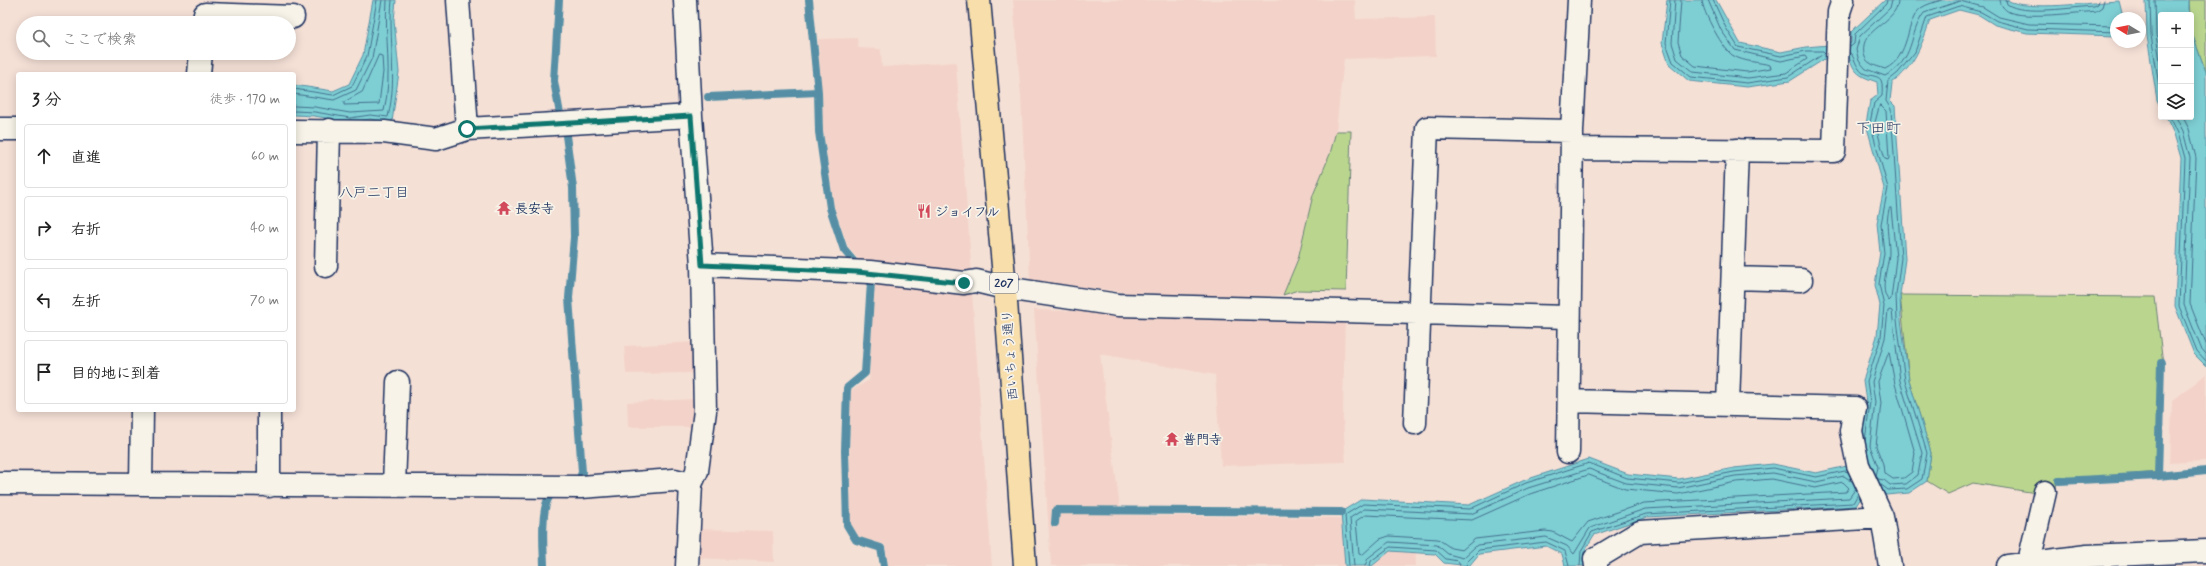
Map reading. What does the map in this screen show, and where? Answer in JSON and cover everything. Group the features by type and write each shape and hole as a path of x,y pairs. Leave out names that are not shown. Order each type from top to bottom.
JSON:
{"highway":[{"name":"西いちょう通り","path":"979,0 1005,288 1024,566"}],"street":[{"path":"458,0 467,129"},
{"path":"685,0 691,116 702,265 705,411 702,445 697,471 691,484 687,566"},
{"path":"1568,452 1572,140 1579,0"},
{"path":"1415,423 1427,128 1572,140 1737,150 1834,150 1839,12 1843,0"},
{"path":"205,16 205,14 264,16"},
{"path":"199,72 200,60"},
{"path":"296,131 328,130 384,132 436,139 467,129 563,122 691,116"},
{"path":"0,129 16,129"},
{"path":"326,266 328,130"},
{"path":"1728,405 1737,150"},
{"path":"702,265 864,272 964,283 976,281 1005,288 1118,305 1569,317"},
{"path":"1732,278 1801,280"},
{"path":"394,485 398,382"},
{"path":"1569,401 1855,408 1851,432 1858,465 1878,509 1890,566"},
{"path":"141,484 142,412"},
{"path":"269,412 269,486"},
{"path":"0,483 573,487 674,480 691,484"},
{"path":"2045,492 2021,565 2087,556 2206,551"},
{"path":"1596,566 1595,559 1640,532 1878,509"}],"shaded area":[{"path":"1013,0 1355,0 1356,19 1435,17 1436,56 1344,59 1336,131 1330,154 1313,195 1298,259 1283,295 1258,297 1133,293 1030,281 1021,98"},
{"path":"857,38 859,48 881,49 882,67 956,62 972,275 864,266 848,247 834,206 823,131 818,39"},
{"path":"874,279 972,291 992,566 888,566 885,545 859,538 849,525 850,391 869,380"},
{"path":"1034,310 1345,318 1343,418 1346,462 1221,466 1215,375 1100,354 1121,515 1352,518 1415,526 1416,566 1051,566"},
{"path":"695,342 698,373 626,374 624,346"},
{"path":"2206,374 2206,461 2170,463 2172,401"},
{"path":"694,399 697,427 628,427 627,402"},
{"path":"700,529 773,531 774,562 696,558"}],"green space":[{"path":"2189,0 2206,0 2206,72 2194,39 2194,12 2190,12"},
{"path":"1336,131 1351,131 1346,291 1298,290 1283,295 1298,259 1313,195 1330,154"},
{"path":"1900,295 2155,297 2163,365 2161,472 2057,480 2055,496 1973,483 1948,494 1927,481 1931,453 1909,380"}],"water":[{"path":"373,0 396,0 394,20 399,72 392,122 370,119 350,122 314,116 296,115 296,85 333,91 349,84 363,55"},
{"path":"1667,0 1716,0 1740,43 1781,52 1806,47 1851,43 1851,32 1885,0 2007,0 2016,4 2044,6 2119,1 2122,12 2110,12 2110,36 2027,33 1995,25 1979,15 1959,10 1930,20 1924,38 1912,63 1900,77 1892,83 1890,101 1895,106 1905,259 1900,295 1901,320 1909,380 1931,453 1927,481 1909,493 1886,495 1879,488 1864,493 1856,506 1647,517 1594,535 1584,552 1584,566 1565,566 1562,554 1546,546 1479,554 1469,566 1444,563 1435,554 1390,551 1372,566 1345,566 1341,512 1362,499 1469,505 1525,480 1589,459 1628,474 1679,479 1734,468 1773,464 1816,473 1847,466 1858,475 1866,402 1863,381 1877,336 1880,305 1875,285 1880,252 1877,223 1884,188 1866,124 1870,101 1878,95 1877,82 1858,74 1853,67 1849,56 1826,58 1790,81 1747,87 1689,81 1669,64 1662,43"},
{"path":"2146,0 2189,0 2189,12 2158,12 2158,102 2157,100 2147,36"},
{"path":"2194,39 2206,72 2206,366 2194,354 2175,306 2181,158 2174,134 2167,120 2194,120"}],"waterway":[{"path":"559,0 554,81 560,114 565,128 573,188 574,237 569,298 582,472 577,486"},
{"path":"809,0 818,92 819,132 830,208 844,250 871,282 865,373 847,388 845,451 847,525 856,540 881,548 884,566"},
{"path":"708,97 818,92"},
{"path":"2059,481 2158,476 2161,363"},
{"path":"2158,476 2206,471"},
{"path":"544,566 544,513 550,496 556,493"},
{"path":"1055,523 1056,510 1341,512"}],"place":[{"name":"長安寺","path":"504,208"},
{"name":"ジョイフル","path":"924,211"},
{"name":"普門寺","path":"1172,439"}],"district":[{"name":"下田町","path":"1878,128"},
{"name":"八戸二丁目","path":"374,192"}],"route":[{"path":"467,129 691,116 702,265 870,272 964,283"}]}
